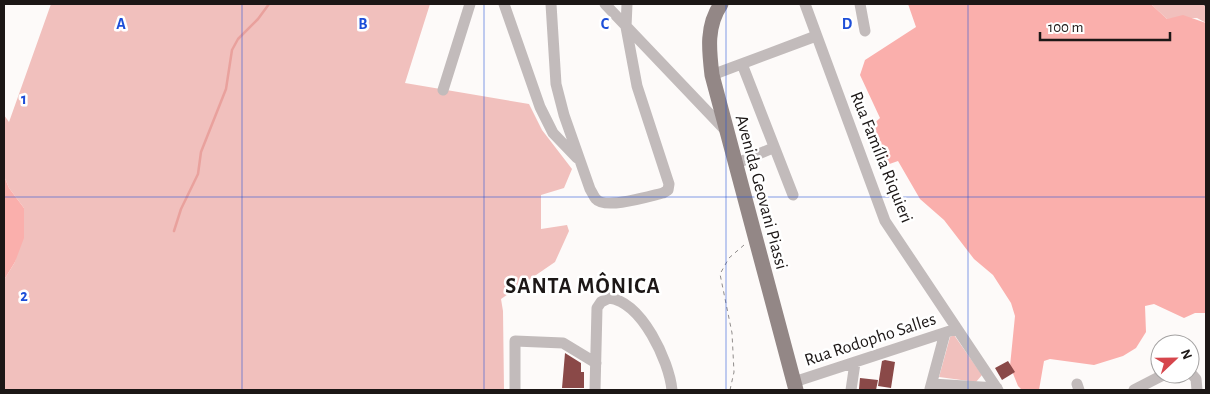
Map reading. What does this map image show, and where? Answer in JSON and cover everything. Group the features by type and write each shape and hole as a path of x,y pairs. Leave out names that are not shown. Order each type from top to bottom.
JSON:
{"main road":[{"name":"Avenida Geovani Piassi","path":"721,4 710,26 709,47 712,75 795,386"}],"street":[{"path":"443,90 470,4"},
{"path":"504,4 528,79 552,133 580,161"},
{"path":"551,4 556,84 590,189 596,200 602,203 613,203 663,193 668,190 669,184 643,109 626,27 627,4"},
{"path":"605,4 726,131"},
{"name":"Rua Família Riquieri","path":"804,4 885,221 951,331 997,389"},
{"path":"860,4 864,31"},
{"path":"712,75 816,36"},
{"path":"742,64 773,148 793,195"},
{"path":"735,164 773,148"},
{"path":"595,390 597,308 604,299 617,299 634,310 659,348 668,367 672,390"},
{"path":"951,331 931,387 997,389"},
{"name":"Rua Rodopho Salles","path":"795,386 854,363 951,331"},
{"path":"515,390 516,341 563,343 576,348 596,363"},
{"path":"851,390 854,363"},
{"path":"1134,390 1150,382"}],"path":[{"path":"1203,4 1206,7"},
{"path":"730,390 734,372 732,333 720,274 729,258 754,236"}],"shaded area":[{"path":"51,4 430,4 405,83 529,104 542,130 572,169 564,188 541,195 541,229 567,225 569,231 555,262 501,299 503,311 504,390 4,390 4,280 15,262 24,208 9,188 4,176 4,115 9,122"},
{"path":"908,4 1151,4 1167,19 1183,15 1206,23 1206,313 1195,313 1184,318 1154,304 1145,306 1146,332 1136,348 1123,356 1094,365 1050,359 1044,361 1039,390 1022,390 1018,386 1010,366 1015,316 1011,303 993,275 974,259 944,220 920,199 898,161 881,167 867,130 880,118 860,75 865,60 916,27"},
{"path":"1151,4 1206,4 1206,23 1197,18 1167,19"},
{"path":"4,176 9,188 24,208 24,238 15,262 4,280"},
{"path":"954,335 982,375 976,382 939,377 950,337"}],"building":[{"path":"565,353 581,363 581,372 584,372 584,388 562,388"},
{"path":"882,361 895,362 891,388 878,386"},
{"path":"1008,361 1015,372 1002,380 995,368"},
{"path":"860,378 878,380 876,390 859,389"}],"waterway":[{"path":"174,231 181,209 198,174 201,152 226,89 232,50 238,39 258,19 269,4"}],"district":[{"name":"SANTA MÔNICA","path":"583,285"}]}
